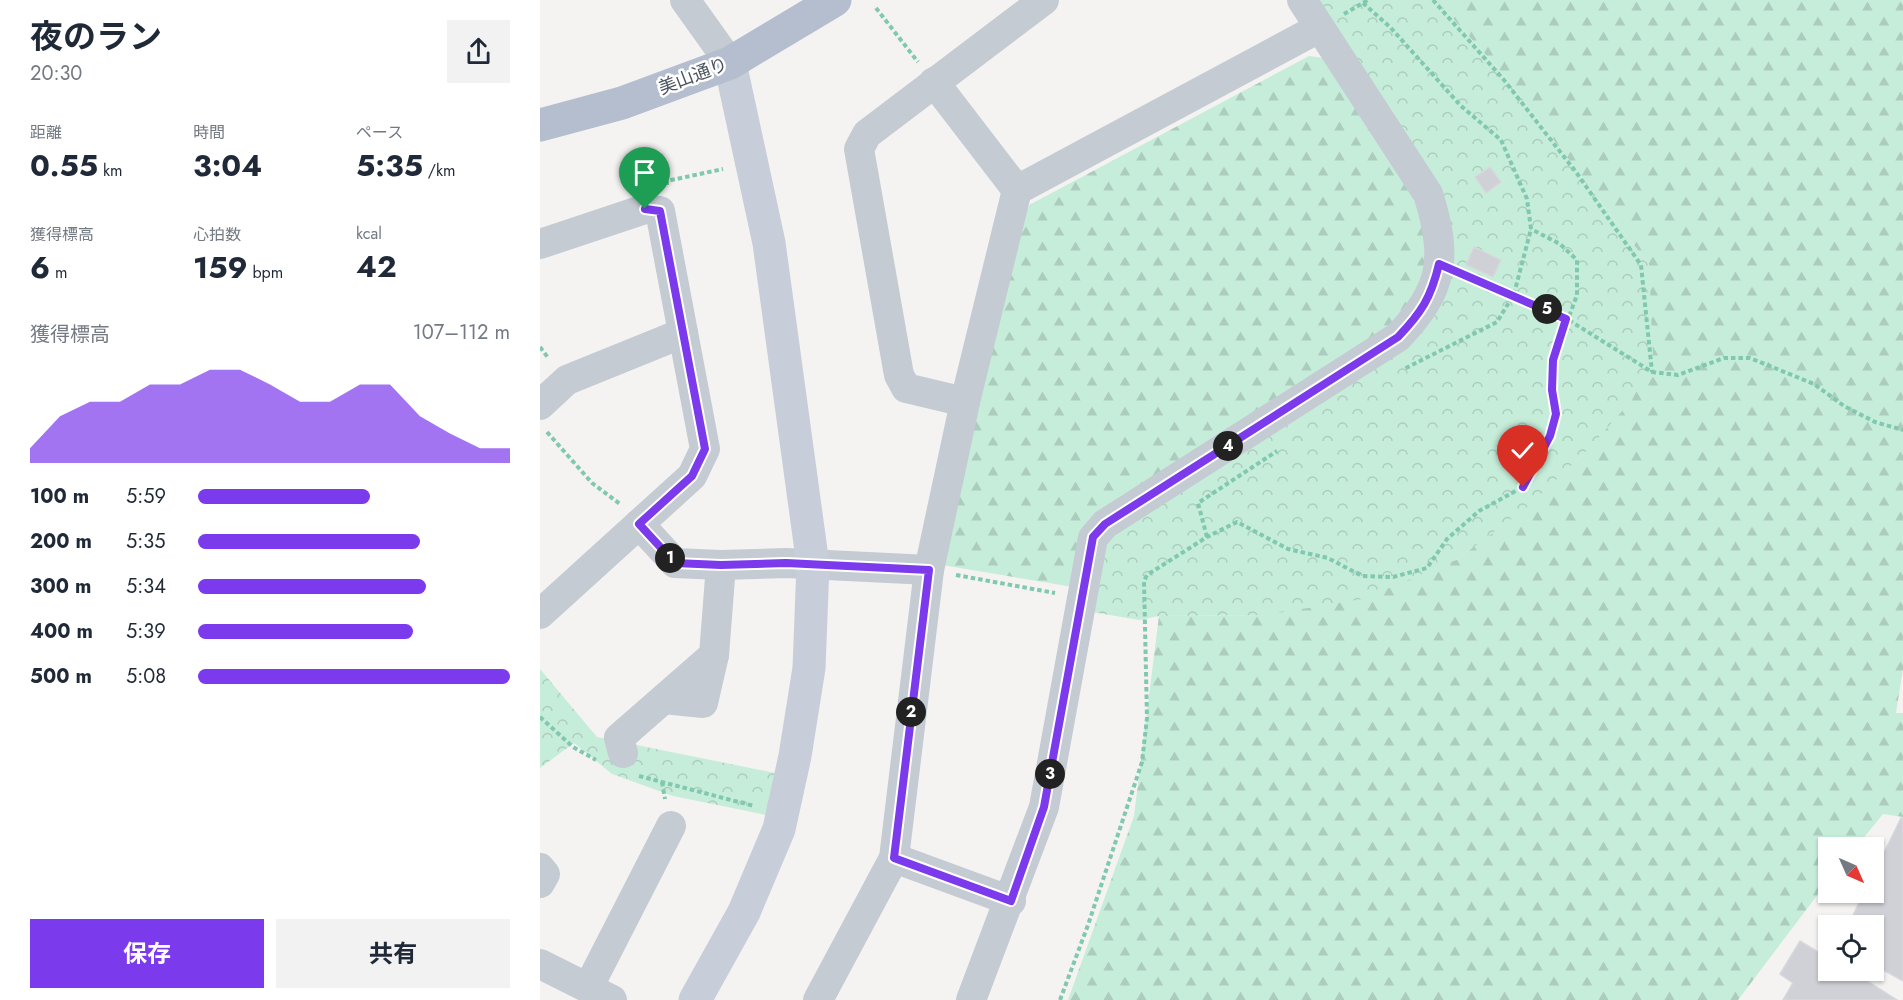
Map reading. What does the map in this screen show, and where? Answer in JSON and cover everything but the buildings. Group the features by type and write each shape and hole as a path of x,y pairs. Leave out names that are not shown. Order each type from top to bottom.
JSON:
{"main road":[{"name":"美山通り","path":"540,125 622,103 730,63 835,0"}],"street":[{"path":"685,0 730,63 769,243 813,565 809,668 795,756 779,829 744,912 695,1000"},
{"path":"965,402 906,388 899,375 859,149 867,134 1044,0"},
{"path":"972,1000 1011,901 1044,807 1093,537 1105,524 1398,337 1422,312 1434,285 1439,264 1438,227 1428,194 1302,0"},
{"path":"818,1000 894,858 942,572 965,402 1017,190 1320,28"},
{"path":"934,82 1017,190"},
{"path":"540,244 645,209 660,211 705,449 692,476 540,614"},
{"path":"540,405 567,380 683,333"},
{"path":"639,524 675,563 721,565 786,563 942,572"},
{"path":"621,745 664,699 703,703 714,655 721,565"},
{"path":"540,964 600,994 670,826"},
{"path":"894,858 1011,901"},
{"path":"540,868 545,874 540,883"}],"path":[{"path":"1433,0 1504,80 1576,172 1641,265 1652,372"},
{"path":"876,8 934,82"},
{"path":"667,182 727,168"},
{"path":"1059,1000 1088,925 1142,762 1147,718 1144,581 1147,576 1206,537 1237,522 1288,549 1328,558 1362,576 1393,577 1427,568 1447,539 1479,511 1523,487 1550,436 1556,414 1552,390 1553,360 1566,319 1577,295 1577,260 1560,244 1531,229"},
{"path":"1439,264 1566,319 1652,372 1678,375 1724,358 1750,358 1814,384 1844,406 1875,422 1903,430"},
{"path":"540,423 592,483 612,497 639,524"},
{"path":"942,572 1059,593"}],"green space":[{"path":"1302,0 1436,0 1505,76 1649,265 1653,358 1632,400 1583,455 1525,509 1456,560 1363,599 1266,615 1159,616 1139,620 1080,610 1093,538 1422,312 1438,227"},
{"path":"1436,0 1903,0 1903,669 1896,713 1903,713 1903,817 1883,814 1864,837 1818,837 1818,894 1738,1000 1068,1000 1134,816 1159,616 1266,615 1456,560 1524,509 1583,455 1649,265 1505,76"},
{"path":"1309,56 1324,58 1414,195 1426,226 1425,270 1404,316 1073,587 942,565 1025,211 1031,204"},
{"path":"540,669 597,737 775,773 766,815 673,796 612,774 574,743 540,768"}],"route":[{"path":"645,209 660,211 705,449 692,476 639,524 675,563 838,564 929,570 894,858 1011,901 1044,807 1093,537 1105,524 1398,337 1422,312 1434,285 1439,264 1514,294 1566,319 1553,360 1552,390 1556,414 1550,436 1523,487"}]}
